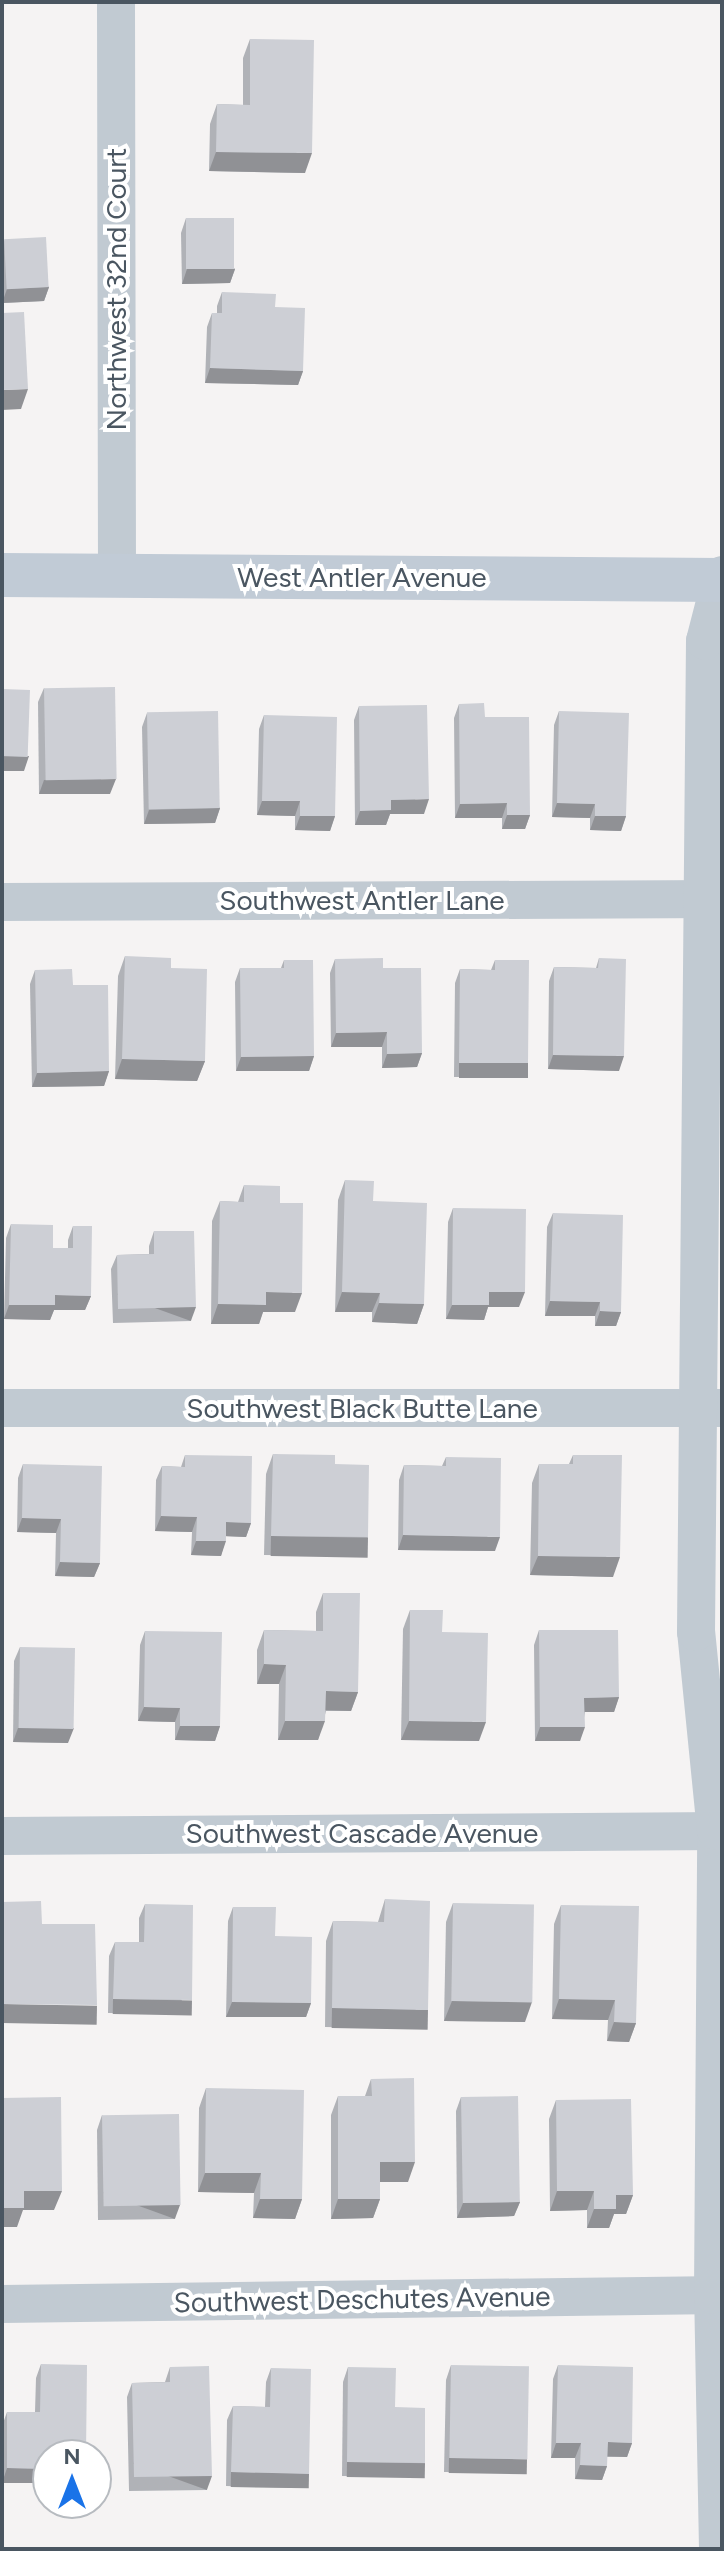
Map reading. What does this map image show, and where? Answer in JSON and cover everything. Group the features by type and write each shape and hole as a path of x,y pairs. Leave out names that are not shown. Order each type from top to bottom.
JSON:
{"street":[{"name":"Northwest 32nd Court","path":"116,2 117,576"},
{"name":"West Antler Avenue","path":"2,575 721,578"},
{"path":"718,2549 719,1831 696,1632 711,1408 712,899 705,641 721,578"},
{"name":"Southwest Antler Lane","path":"2,902 712,899"},
{"name":"Southwest Black Butte Lane","path":"2,1408 711,1408"},
{"name":"Southwest Cascade Avenue","path":"2,1836 719,1831"},
{"name":"Southwest Deschutes Avenue","path":"2,2304 717,2295"}],"building":[{"path":"250,39 314,40 312,153 216,152 217,104 250,105"},
{"path":"186,218 234,218 234,269 186,269"},
{"path":"46,237 49,287 7,289 4,239"},
{"path":"222,292 276,294 275,307 305,308 303,371 210,368 212,313 222,313"},
{"path":"24,312 28,389 2,390 2,313"},
{"path":"115,687 117,779 46,780 44,688"},
{"path":"2,689 30,690 28,757 2,756"},
{"path":"484,703 485,717 529,717 530,815 507,815 507,803 460,804 459,704"},
{"path":"427,705 429,799 391,800 391,810 360,811 359,706"},
{"path":"218,711 220,808 149,809 147,712"},
{"path":"559,711 629,713 626,816 595,816 595,804 557,803"},
{"path":"264,715 337,717 335,816 300,816 300,801 262,801"},
{"path":"125,956 171,958 171,968 207,969 205,1061 122,1059"},
{"path":"383,958 383,968 421,968 422,1053 387,1054 387,1032 336,1033 335,959"},
{"path":"599,958 626,959 624,1056 553,1055 554,967 598,968"},
{"path":"284,960 313,960 314,1056 241,1057 240,968 284,968"},
{"path":"495,960 529,960 528,1063 459,1063 460,969 495,970"},
{"path":"72,969 73,985 108,985 109,1071 37,1073 35,970"},
{"path":"345,1180 374,1181 373,1201 427,1203 424,1304 379,1303 380,1293 342,1292"},
{"path":"244,1185 280,1186 280,1203 303,1203 302,1293 266,1292 266,1305 218,1304 220,1201 244,1202"},
{"path":"453,1208 526,1209 525,1292 489,1292 489,1305 452,1305"},
{"path":"553,1213 623,1215 621,1312 600,1311 600,1302 550,1301"},
{"path":"11,1224 53,1225 53,1248 73,1248 73,1226 92,1226 91,1296 55,1295 55,1305 9,1305"},
{"path":"154,1231 194,1231 196,1307 118,1309 117,1255 154,1254"},
{"path":"273,1454 335,1455 335,1464 369,1465 368,1537 271,1536"},
{"path":"185,1455 252,1456 251,1523 226,1522 226,1541 196,1541 197,1517 161,1516 162,1466 185,1467"},
{"path":"573,1455 622,1455 620,1557 538,1556 539,1464 573,1464"},
{"path":"446,1457 501,1458 500,1537 403,1535 404,1465 446,1466"},
{"path":"23,1464 102,1466 100,1563 60,1562 61,1519 22,1518"},
{"path":"323,1593 360,1593 358,1692 326,1691 325,1721 285,1721 286,1665 264,1664 264,1630 323,1631"},
{"path":"410,1610 443,1610 442,1632 488,1633 486,1722 409,1721"},
{"path":"539,1630 618,1630 619,1697 584,1698 585,1727 540,1727"},
{"path":"145,1631 222,1632 220,1726 180,1726 180,1708 144,1707"},
{"path":"20,1647 75,1648 74,1729 19,1728"},
{"path":"385,1899 430,1901 428,2010 332,2008 333,1921 384,1922"},
{"path":"41,1901 42,1924 95,1924 97,2005 2,2004 2,1902"},
{"path":"453,1903 534,1904 532,2002 451,2001"},
{"path":"145,1904 193,1905 192,2000 113,1999 115,1942 144,1942"},
{"path":"561,1905 639,1906 636,2023 614,2022 615,2000 559,1999"},
{"path":"233,1907 276,1907 275,1936 312,1937 311,2003 232,2002"},
{"path":"414,2078 415,2162 380,2162 380,2199 338,2199 338,2096 372,2096 371,2079"},
{"path":"206,2088 304,2090 302,2199 260,2199 261,2173 205,2173"},
{"path":"518,2096 520,2202 463,2203 461,2097"},
{"path":"61,2097 62,2191 24,2191 24,2208 2,2208 2,2098"},
{"path":"631,2099 633,2195 616,2195 616,2209 594,2209 594,2191 557,2191 556,2100"},
{"path":"179,2114 181,2205 104,2206 102,2115"},
{"path":"41,2364 87,2365 86,2439 32,2439 32,2469 7,2468 7,2412 40,2412"},
{"path":"451,2365 529,2366 527,2459 449,2458"},
{"path":"558,2365 633,2367 632,2443 608,2442 607,2466 580,2465 581,2443 556,2443"},
{"path":"209,2366 212,2476 134,2477 132,2383 170,2382 170,2367"},
{"path":"348,2367 396,2368 395,2407 425,2408 425,2463 347,2462"},
{"path":"271,2368 311,2369 309,2474 231,2472 233,2406 270,2407"},
{"path":"7,2547 93,2549 7,2549"}]}
